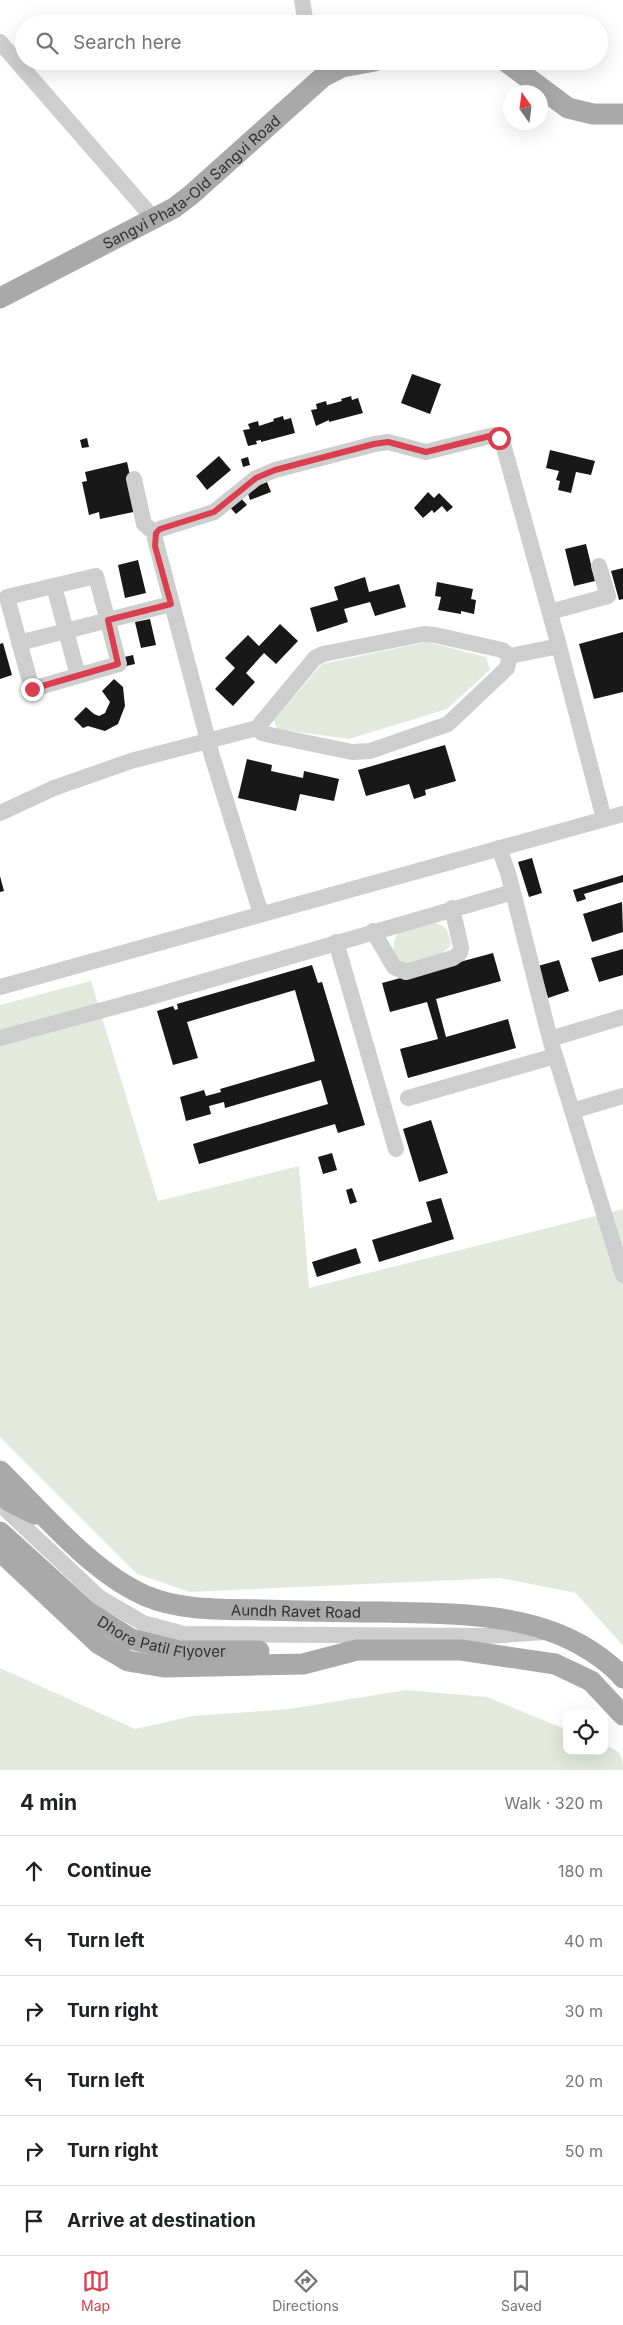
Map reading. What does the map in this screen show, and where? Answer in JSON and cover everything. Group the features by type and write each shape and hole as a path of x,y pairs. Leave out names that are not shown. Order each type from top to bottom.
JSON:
{"main road":[{"name":"Sangvi Phata-Old Sangvi Road","path":"0,298 154,219 190,196 320,70"},
{"path":"517,70 568,108 593,114 623,114"},
{"name":"Aundh Ravet Road","path":"0,1471 112,1577 146,1596 181,1606 229,1610 466,1614 515,1621 554,1632 589,1649 623,1678"},
{"path":"0,1492 9,1501 51,1521"},
{"name":"Dhore Patil Flyover","path":"0,1532 88,1612 131,1639 179,1651 283,1642 357,1650"},
{"path":"0,1551 99,1644 128,1661 164,1667 303,1664 357,1650 460,1650 555,1664 591,1681 623,1715"}],"street":[{"path":"302,0 304,15"},
{"path":"0,42 15,59"},
{"path":"24,70 154,219"},
{"path":"261,914 208,741 155,546 156,533 160,529 214,512 248,483 275,470 388,442 426,452 494,435 503,444 550,612 604,819"},
{"path":"134,479 144,524 156,533"},
{"path":"550,612 608,596 599,566"},
{"path":"96,576 108,620 118,664 32,689 7,597 96,576"},
{"path":"54,586 78,676"},
{"path":"18,643 171,604"},
{"path":"0,814 54,788 123,764 257,728 315,658 322,654 424,634 502,650 510,656 559,646"},
{"path":"257,728 262,733 352,752 370,751 448,724 507,668 510,656"},
{"path":"0,986 623,814"},
{"path":"499,848 508,872 550,1039 623,1275"},
{"path":"0,1038 147,998 452,908 513,892"},
{"path":"373,932 394,967 406,972 453,958 460,953 461,947 452,908"},
{"path":"336,942 396,1149"},
{"path":"550,1039 623,1017"},
{"path":"408,1098 555,1056"},
{"path":"572,1111 623,1096"},
{"path":"0,1504 100,1598 143,1623 184,1634 283,1642 487,1636 554,1632"},
{"path":"487,1636 555,1664"}],"shaded area":[{"path":"427,642 486,657 490,670 447,709 349,739 277,729 274,720 322,664"},
{"path":"434,923 445,927 451,945 442,953 430,958 405,964 400,961 393,950 394,941 399,932"},
{"path":"91,981 158,1201 299,1166 309,1288 623,1209 623,1646 576,1593 500,1578 190,1592 137,1574 0,1437 0,1005"},
{"path":"0,1668 135,1729 193,1716 289,1709 406,1690 487,1697 563,1728 563,1755 608,1755 608,1747 621,1756 623,1770 0,1770"}],"building":[{"path":"412,374 441,384 430,414 401,403"},
{"path":"351,396 352,400 358,398 363,413 329,422 329,420 316,426 311,410 317,409 316,404 326,401 327,405 342,401 341,399"},
{"path":"283,416 284,420 291,418 295,433 261,442 261,440 256,441 257,444 248,446 243,430 250,429 248,424 258,421 259,426"},
{"path":"87,438 89,447 82,448 80,440"},
{"path":"550,450 595,461 591,475 576,472 571,493 558,490 560,481 556,480 559,471 546,468"},
{"path":"219,456 231,470 207,490 196,476"},
{"path":"248,457 250,465 243,467 241,459"},
{"path":"127,462 138,511 100,519 99,512 89,515 82,482 87,481 85,472"},
{"path":"267,482 271,492 250,500 247,490"},
{"path":"428,492 434,498 439,493 453,507 447,512 442,506 434,513 432,510 423,518 414,508"},
{"path":"239,496 247,505 236,514 228,505"},
{"path":"586,544 595,581 574,586 565,549"},
{"path":"138,560 146,593 125,598 118,565"},
{"path":"623,568 623,599 619,600 611,571"},
{"path":"365,577 369,592 399,584 406,607 375,616 370,602 344,609 348,622 317,632 310,608 338,600 334,587"},
{"path":"437,582 473,589 471,599 476,600 474,614 461,611 461,614 438,610 441,597 435,596"},
{"path":"150,619 156,645 141,648 135,622"},
{"path":"280,624 298,641 276,664 264,653 246,673 255,682 233,706 215,689 235,668 225,658 248,635 259,646"},
{"path":"623,632 623,692 594,699 579,644"},
{"path":"3,643 12,675 0,679 0,644"},
{"path":"133,655 135,664 122,667 120,658"},
{"path":"114,679 123,687 125,706 118,724 105,731 88,726 83,728 74,719 86,707 99,716 105,713 110,702 102,691"},
{"path":"445,745 456,781 425,790 426,795 414,799 409,784 366,796 358,770"},
{"path":"247,759 272,765 271,771 303,778 304,771 339,779 334,801 300,794 296,811 238,798"},
{"path":"532,858 542,893 529,897 518,862"},
{"path":"623,875 623,882 584,894 586,899 577,902 573,890"},
{"path":"0,876 4,891 0,892"},
{"path":"622,902 623,932 592,942 583,914"},
{"path":"623,949 623,975 599,982 591,958"},
{"path":"493,953 501,981 436,999 446,1037 508,1019 516,1048 408,1078 400,1049 438,1039 427,1002 390,1012 382,983"},
{"path":"559,960 569,991 548,998 538,966"},
{"path":"312,965 318,983 322,982 365,1125 338,1133 335,1124 199,1164 193,1144 328,1104 321,1080 225,1108 224,1102 209,1106 211,1114 186,1121 180,1097 204,1090 206,1096 221,1092 220,1089 315,1061 295,990 187,1022 198,1058 173,1065 157,1011 173,1006 175,1010 178,1009 177,1004"},
{"path":"431,1120 448,1173 419,1182 403,1129"},
{"path":"332,1153 337,1170 323,1174 318,1157"},
{"path":"352,1188 357,1202 350,1204 346,1190"},
{"path":"441,1198 454,1239 379,1262 372,1240 432,1222 426,1202"},
{"path":"356,1248 361,1263 317,1277 312,1262"}],"route":[{"path":"32,689 118,664 108,620 171,604 155,546 156,533 160,529 214,512 248,483 275,470 388,442 426,452 494,435 499,438"}]}
